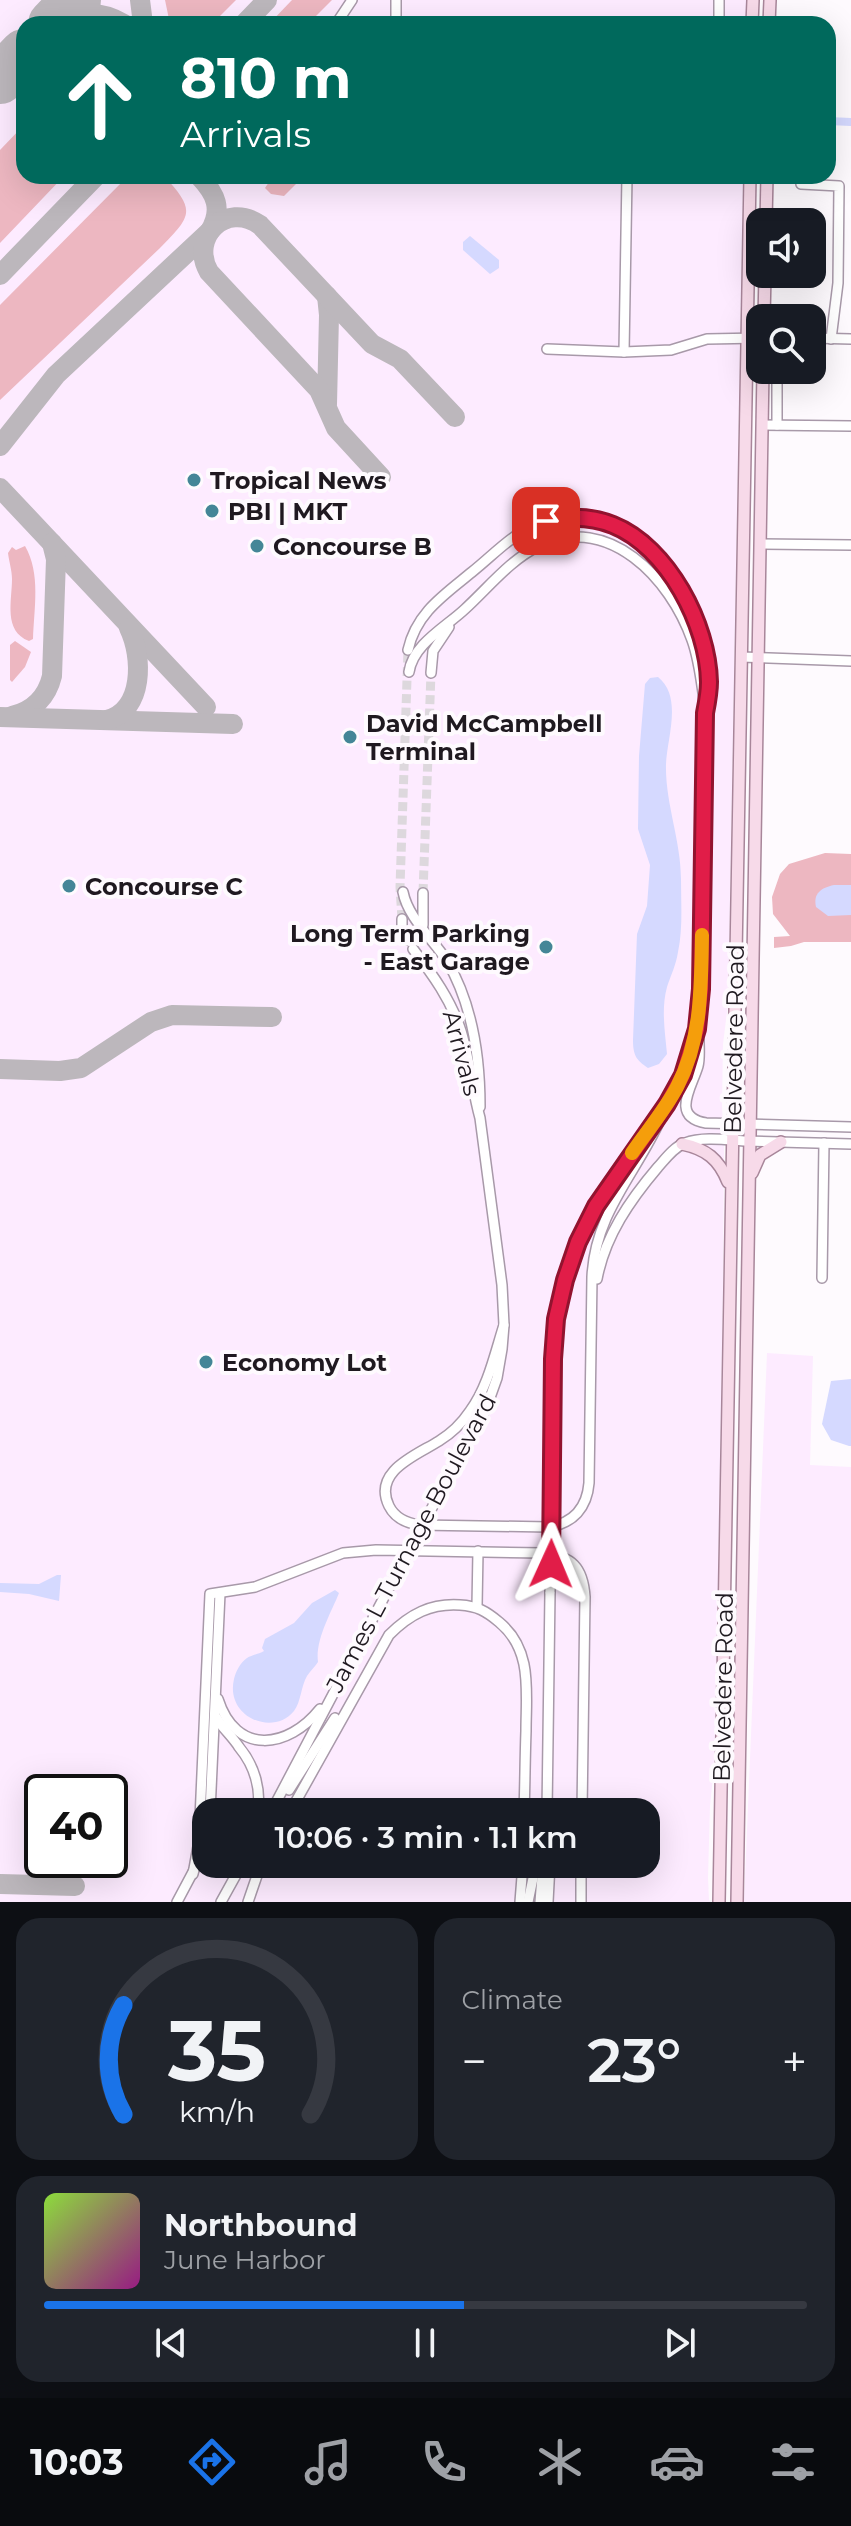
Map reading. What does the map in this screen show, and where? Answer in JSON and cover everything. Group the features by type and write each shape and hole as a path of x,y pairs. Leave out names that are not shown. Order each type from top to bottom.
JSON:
{"main road":[{"name":"Belvedere Road","path":"748,304 750,184"},
{"path":"766,208 767,184"},
{"name":"Belvedere Road","path":"719,1902 746,384"},
{"name":"Belvedere Road","path":"737,1902 763,384"},
{"path":"748,1185 757,1157 781,1142"},
{"path":"682,1144 699,1148 714,1157 731,1189"},
{"path":"727,1441 736,1471 744,1480"}],"street":[{"path":"624,352 627,184"},
{"path":"801,184 839,186 838,283 831,339"},
{"path":"547,349 671,350 707,339 746,338"},
{"path":"826,339 851,339"},
{"path":"777,384 777,425"},
{"path":"762,425 851,426"},
{"path":"408,650 418,623 428,609 513,536 533,525 558,518 596,520 621,529 644,545 664,566 681,589 693,615 706,658 709,684 705,713 699,1061 687,1094 686,1108 698,1122 851,1127"},
{"path":"409,672 412,660 424,645 525,553 549,541 586,537 612,543 633,556 669,595 682,617 696,653 705,713"},
{"path":"760,544 851,545"},
{"path":"431,673 435,647 455,618"},
{"path":"741,657 851,661"},
{"path":"403,892 408,907 442,953 458,983 471,1020 480,1088 480,1118"},
{"path":"423,893 424,929"},
{"path":"402,919 407,940"},
{"name":"Arrivals","path":"413,949 453,1010 465,1046 480,1118"},
{"path":"504,1325 483,1389 468,1414 448,1435 401,1463 389,1476 386,1500 403,1521 423,1525 549,1527 565,1523 581,1510 589,1483 593,1263 613,1200 652,1139 688,1064 699,1017"},
{"path":"547,1798 556,1319 578,1242 596,1206 667,1104"},
{"name":"James L Turnage Boulevard","path":"279,1798 490,1397 501,1358 504,1325 480,1118"},
{"path":"593,1302 604,1251 620,1219 669,1154 682,1144 696,1140 851,1144"},
{"path":"822,1278 824,1143"},
{"path":"215,1593 255,1587 350,1551 478,1551 557,1555 573,1563 582,1577 585,1597 582,1798"},
{"path":"477,1606 478,1551"},
{"path":"201,1798 207,1675 215,1593"},
{"path":"211,1798 217,1690 215,1593"},
{"path":"298,1798 389,1635 413,1614 447,1604 477,1606 507,1629 522,1652 525,1665 524,1798"},
{"path":"207,1675 208,1693 215,1716 240,1747 254,1772 258,1798"},
{"path":"217,1690 223,1712 237,1730 265,1740 281,1739 297,1732 332,1694"},
{"path":"281,1798 355,1694"},
{"path":"177,1902 192,1876"},
{"path":"221,1902 234,1878"},
{"path":"248,1902 256,1878"},
{"path":"520,1902 522,1878"},
{"path":"528,1902 533,1878"},
{"path":"540,1902 542,1878"},
{"path":"548,1902 549,1878"},
{"path":"581,1878 581,1902"}],"shaded area":[{"path":"0,0 746,0 746,16 16,16 16,184 743,184 728,1004 723,1044 723,1281 715,1757 710,1806 711,1902 0,1902"},
{"path":"165,0 236,0 220,16 168,16"},
{"path":"292,0 332,0 316,16 277,16"},
{"path":"16,133 16,184 56,184 0,243 0,150"},
{"path":"120,184 171,184 182,198 186,213 184,220 160,248 0,400 0,305"},
{"path":"268,184 296,184 284,196 271,194 265,188"},
{"path":"25,546 33,568 35,591 33,639 29,641 15,630 12,623 12,576 8,553 12,547 16,550"},
{"path":"15,641 31,652 25,667 12,682 10,645"},
{"path":"825,853 851,854 851,942 804,942 774,948 774,937 790,936 773,914 772,897 780,874 789,864"},
{"path":"767,1353 813,1356 810,1465 851,1467 851,1902 744,1902"}],"water":[{"path":"470,236 499,260 499,268 490,274 463,250 463,242"},
{"path":"658,677 666,685 672,706 666,779 679,850 681,925 677,957 664,1004 667,1054 659,1064 648,1068 636,1057 633,1040 637,934 647,906 650,865 638,829 639,756 645,684 650,678"},
{"path":"834,885 851,885 851,915 828,916 816,907 819,892"},
{"path":"851,1379 849,1446 831,1440 822,1424 831,1381"},
{"path":"61,1575 59,1601 0,1592 0,1583 39,1584"},
{"path":"335,1590 339,1593 321,1636 318,1662 305,1680 294,1711 285,1719 274,1722 263,1722 243,1713 233,1692 240,1665 247,1658 264,1651 265,1639 294,1623 312,1603"}],"waterway":[{"path":"836,121 851,122"}],"taxiway":[{"path":"140,0 142,16"},
{"path":"252,16 267,0"},
{"path":"78,16 107,16"},
{"path":"0,275 88,184"},
{"path":"0,446 56,375 210,231 217,209 206,184"},
{"path":"381,477 336,428 319,390 209,272 204,247 207,235 214,226 235,217 260,225 372,344 400,359 455,417"},
{"path":"327,296 327,404"},
{"path":"0,488 206,707"},
{"path":"12,716 38,702 52,676 56,559 52,543"},
{"path":"107,720 119,714 134,694 137,653 129,628"},
{"path":"0,717 233,724"},
{"path":"0,1069 60,1071 81,1068 151,1022 172,1015 272,1017"},
{"path":"0,1884 75,1886"}],"runway":[{"path":"61,16 76,0"},
{"path":"0,79 16,62"}],"tunnel":[{"path":"402,919 400,887 408,650"},
{"path":"423,893 431,673"}],"slow traffic":[{"path":"632,1153 673,1094 692,1052 700,1003 702,935"}],"place":[{"name":"Tropical News","path":"194,480"},
{"name":"PBI | MKT","path":"212,511"},
{"name":"Concourse B","path":"257,546"},
{"name":"David McCampbell Terminal","path":"350,737"},
{"name":"Concourse C","path":"69,886"},
{"name":"Long Term Parking - East Garage","path":"546,947"},
{"name":"Economy Lot","path":"206,1362"}],"route":[{"path":"546,521 583,518 610,524 632,536 654,554 681,589 693,615 703,644 709,684 705,713 701,989 697,1029 692,1052 678,1086 596,1206 578,1242 565,1280 556,1319 553,1359 551,1564"}]}
